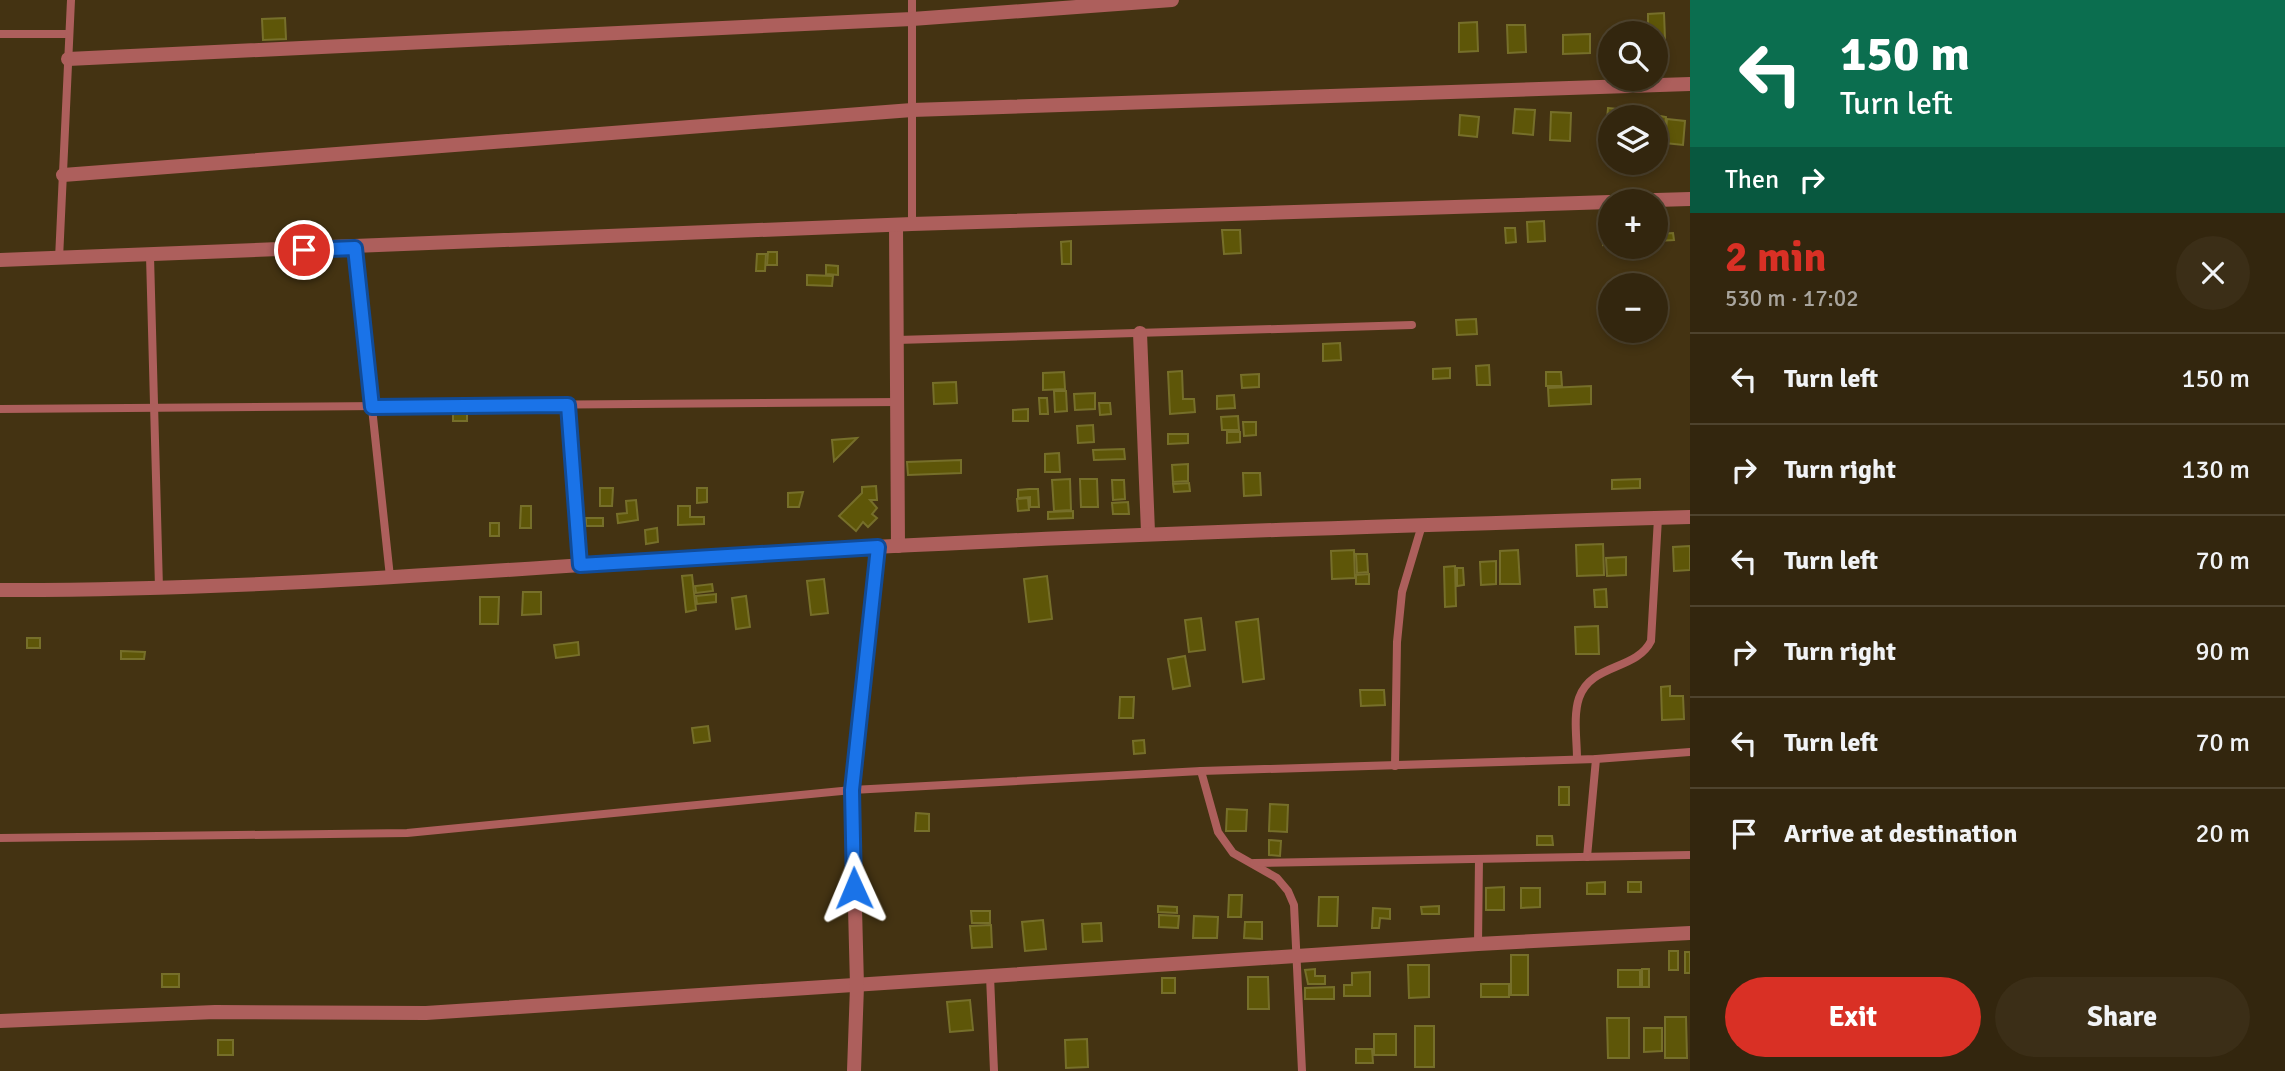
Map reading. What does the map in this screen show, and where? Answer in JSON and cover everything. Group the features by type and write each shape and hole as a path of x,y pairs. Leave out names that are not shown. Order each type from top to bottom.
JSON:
{"street":[{"path":"68,59 912,19 1172,0"},
{"path":"63,175 912,110 1690,84"},
{"path":"1668,200 1690,199"},
{"path":"0,260 912,224 1598,202"},
{"path":"897,225 898,546"},
{"path":"1140,333 1148,533"},
{"path":"0,590 159,588 390,577 1148,533 1690,517"},
{"path":"854,1071 857,986 852,790 878,547"},
{"path":"0,1021 215,1012 426,1013 1478,944 1690,933"}],"lane":[{"path":"59,259 71,0"},
{"path":"912,0 912,224"},
{"path":"0,34 69,34"},
{"path":"355,248 390,577"},
{"path":"150,256 159,588"},
{"path":"897,340 1412,325"},
{"path":"0,409 898,402"},
{"path":"568,405 580,565"},
{"path":"1577,759 1577,707 1585,686 1598,674 1643,653 1651,641 1658,518"},
{"path":"1395,766 1396,642 1402,592 1422,525"},
{"path":"0,838 407,833 852,790 1201,771 1595,759 1690,752"},
{"path":"1587,857 1595,759"},
{"path":"1201,771 1218,832 1233,853 1277,878 1288,891 1294,905 1302,1071"},
{"path":"1254,863 1690,855"},
{"path":"1478,944 1479,859"},
{"path":"990,976 993,1071"}],"building":[{"path":"1664,13 1664,21 1648,21 1648,14"},
{"path":"285,18 286,39 263,40 262,19"},
{"path":"1477,22 1478,51 1459,52 1459,23"},
{"path":"1507,25 1525,25 1526,52 1508,53"},
{"path":"1590,34 1590,53 1563,54 1563,35"},
{"path":"1515,109 1535,110 1533,135 1513,133"},
{"path":"1551,112 1571,113 1570,141 1550,140"},
{"path":"1460,115 1479,117 1477,137 1459,135"},
{"path":"1668,119 1685,121 1683,145 1668,143"},
{"path":"1544,221 1545,241 1528,242 1527,222"},
{"path":"1505,228 1515,228 1516,242 1506,243"},
{"path":"1222,230 1240,230 1241,253 1224,254"},
{"path":"1668,233 1673,233 1674,240 1668,240"},
{"path":"1071,241 1071,264 1062,264 1061,242"},
{"path":"768,252 777,252 777,265 767,265"},
{"path":"757,254 766,254 765,271 756,271"},
{"path":"826,265 838,266 838,275 826,274"},
{"path":"807,275 833,276 832,286 807,285"},
{"path":"1476,319 1477,334 1457,335 1456,320"},
{"path":"1340,343 1341,360 1323,361 1323,344"},
{"path":"1489,365 1490,385 1477,385 1476,366"},
{"path":"1450,368 1450,378 1433,379 1433,369"},
{"path":"1182,371 1183,399 1194,399 1195,412 1170,414 1168,372"},
{"path":"1064,372 1065,389 1043,390 1043,373"},
{"path":"1546,372 1561,372 1562,386 1546,386"},
{"path":"1259,374 1259,387 1242,388 1241,375"},
{"path":"956,382 957,403 934,404 933,383"},
{"path":"1591,386 1591,404 1549,406 1548,388"},
{"path":"1054,391 1066,391 1067,411 1055,412"},
{"path":"1095,393 1095,409 1075,410 1074,394"},
{"path":"1234,395 1235,408 1217,409 1217,396"},
{"path":"1039,398 1047,398 1048,414 1040,414"},
{"path":"1099,403 1110,403 1111,414 1100,415"},
{"path":"1028,409 1028,421 1013,421 1013,410"},
{"path":"453,413 467,413 467,421 453,421"},
{"path":"1238,416 1239,430 1222,430 1221,417"},
{"path":"1243,422 1256,422 1256,435 1244,436"},
{"path":"1093,425 1094,442 1078,443 1077,426"},
{"path":"1227,432 1240,432 1240,442 1227,443"},
{"path":"1168,434 1188,434 1188,443 1168,444"},
{"path":"857,438 834,461 832,440"},
{"path":"1124,449 1125,459 1094,460 1093,450"},
{"path":"1059,453 1060,472 1045,472 1045,454"},
{"path":"961,460 961,473 908,475 907,462"},
{"path":"1188,464 1188,481 1173,482 1172,465"},
{"path":"1243,473 1260,473 1261,495 1244,496"},
{"path":"1070,479 1071,510 1054,511 1052,480"},
{"path":"1080,479 1097,479 1098,507 1081,507"},
{"path":"1640,479 1640,488 1612,489 1612,480"},
{"path":"1112,480 1124,480 1125,499 1113,500"},
{"path":"1189,483 1190,491 1174,492 1173,484"},
{"path":"876,486 877,500 870,500 877,508 872,514 877,518 868,527 863,522 856,531 839,516 862,493 862,487"},
{"path":"600,488 613,488 612,506 600,506"},
{"path":"697,488 707,488 707,502 697,503"},
{"path":"1038,489 1039,507 1030,507 1030,497 1018,498 1018,490"},
{"path":"803,492 799,507 788,507 788,493"},
{"path":"1028,498 1029,510 1018,511 1017,499"},
{"path":"636,500 638,520 618,523 617,514 627,513 626,501"},
{"path":"1128,502 1129,514 1113,514 1112,503"},
{"path":"521,506 531,506 531,528 520,528"},
{"path":"678,506 690,506 690,517 704,517 704,524 678,525"},
{"path":"1073,511 1073,518 1048,519 1048,512"},
{"path":"586,518 603,518 603,526 586,526"},
{"path":"490,523 499,523 499,536 490,536"},
{"path":"657,528 658,542 646,544 645,530"},
{"path":"1603,544 1604,575 1577,576 1576,545"},
{"path":"1690,546 1690,570 1674,571 1673,547"},
{"path":"1354,550 1355,578 1332,579 1331,551"},
{"path":"1518,550 1520,584 1500,584 1500,551"},
{"path":"1356,554 1367,554 1368,572 1357,573"},
{"path":"1626,557 1626,575 1607,576 1606,558"},
{"path":"1496,561 1496,584 1481,585 1480,562"},
{"path":"1455,566 1456,606 1445,607 1444,567"},
{"path":"1457,568 1463,568 1464,585 1457,586"},
{"path":"1369,574 1369,584 1356,584 1356,575"},
{"path":"692,575 696,610 686,612 682,576"},
{"path":"1047,576 1052,619 1029,622 1024,579"},
{"path":"824,579 828,613 811,615 807,581"},
{"path":"712,584 713,591 696,593 695,586"},
{"path":"1606,589 1607,607 1595,607 1594,590"},
{"path":"523,592 541,592 541,614 522,615"},
{"path":"716,594 716,602 697,604 696,596"},
{"path":"746,596 750,627 736,629 732,598"},
{"path":"480,597 499,597 498,624 480,624"},
{"path":"1201,618 1205,650 1189,652 1185,620"},
{"path":"1258,619 1264,679 1243,682 1236,622"},
{"path":"1598,626 1599,654 1576,654 1575,627"},
{"path":"27,638 40,638 40,648 27,648"},
{"path":"578,642 579,655 556,658 554,645"},
{"path":"121,651 145,652 144,659 121,659"},
{"path":"1185,656 1190,686 1173,689 1168,659"},
{"path":"1670,686 1670,696 1683,696 1684,719 1662,720 1661,687"},
{"path":"1360,690 1384,690 1385,705 1361,706"},
{"path":"1120,697 1134,697 1133,718 1119,718"},
{"path":"708,726 710,741 694,743 692,728"},
{"path":"1144,740 1145,753 1134,754 1133,741"},
{"path":"1559,787 1569,787 1569,805 1559,805"},
{"path":"1270,804 1288,805 1287,832 1269,831"},
{"path":"1227,809 1247,810 1246,831 1226,831"},
{"path":"916,813 929,814 929,831 915,831"},
{"path":"1537,836 1552,836 1553,845 1537,845"},
{"path":"1269,840 1281,841 1280,856 1269,855"},
{"path":"1605,882 1605,894 1587,894 1587,883"},
{"path":"1628,882 1641,882 1641,892 1628,892"},
{"path":"1504,887 1504,910 1486,910 1486,888"},
{"path":"1521,888 1540,888 1540,907 1521,908"},
{"path":"1229,895 1242,895 1241,917 1228,917"},
{"path":"1319,897 1338,897 1337,926 1318,926"},
{"path":"1158,906 1177,907 1177,913 1158,912"},
{"path":"1439,906 1439,914 1422,914 1421,907"},
{"path":"1373,908 1390,909 1390,919 1380,918 1379,928 1372,928"},
{"path":"971,911 990,911 990,923 972,923"},
{"path":"1159,915 1179,916 1178,928 1159,927"},
{"path":"1194,916 1218,917 1217,938 1193,938"},
{"path":"1043,920 1046,949 1025,951 1022,922"},
{"path":"1245,922 1262,922 1262,939 1244,938"},
{"path":"1101,923 1102,941 1083,942 1082,924"},
{"path":"991,925 992,947 972,948 970,926"},
{"path":"1669,951 1678,951 1678,970 1669,970"},
{"path":"1685,952 1690,952 1690,973 1685,973"},
{"path":"1511,955 1528,955 1528,995 1511,995"},
{"path":"1408,965 1429,965 1429,997 1409,998"},
{"path":"1315,969 1315,976 1325,976 1325,984 1308,984 1305,970"},
{"path":"1642,969 1649,969 1649,987 1642,987"},
{"path":"1618,970 1640,970 1640,987 1618,987"},
{"path":"1370,972 1370,996 1344,996 1344,985 1352,985 1352,973"},
{"path":"162,974 179,974 179,987 162,987"},
{"path":"1248,977 1268,977 1269,1009 1248,1009"},
{"path":"1162,978 1175,978 1175,993 1162,993"},
{"path":"1481,984 1509,984 1509,997 1481,997"},
{"path":"1334,987 1334,999 1305,999 1305,988"},
{"path":"970,1000 973,1030 950,1032 947,1002"},
{"path":"1665,1017 1686,1017 1687,1058 1665,1058"},
{"path":"1607,1018 1629,1018 1629,1058 1608,1058"},
{"path":"1415,1026 1434,1026 1434,1067 1415,1067"},
{"path":"1644,1028 1662,1028 1662,1051 1644,1052"},
{"path":"1374,1034 1396,1034 1396,1055 1374,1055"},
{"path":"1087,1039 1088,1067 1066,1068 1065,1040"},
{"path":"218,1040 233,1040 233,1055 218,1055"},
{"path":"1356,1049 1372,1049 1373,1063 1356,1063"}],"route":[{"path":"304,250 355,248 372,407 568,405 580,565 878,547 852,790 854,888"}]}
